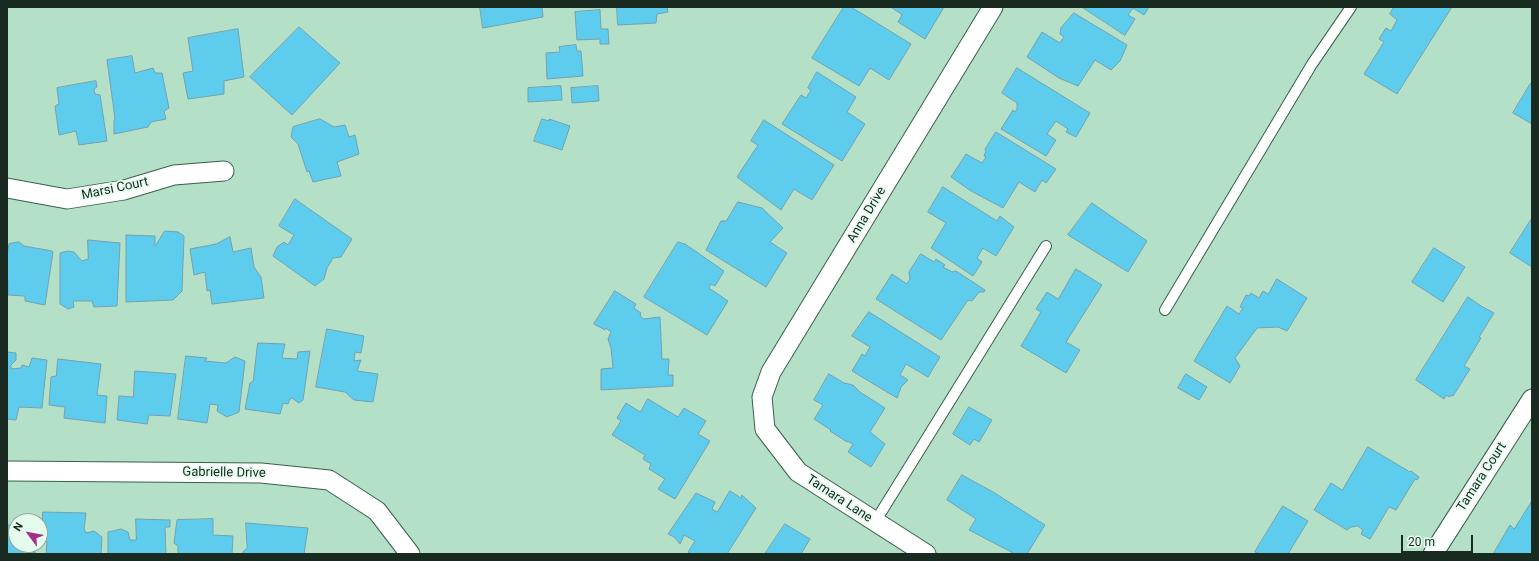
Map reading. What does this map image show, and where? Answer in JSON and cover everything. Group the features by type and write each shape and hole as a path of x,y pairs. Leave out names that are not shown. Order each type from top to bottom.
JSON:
{"street":[{"name":"Anna Drive","path":"765,429 762,397 771,372 993,7"},
{"name":"Marsi Court","path":"7,188 67,199 124,190 174,175 224,171"},
{"name":"Tamara Court","path":"1433,554 1532,399"},
{"name":"Tamara Lane","path":"765,429 798,472 926,554"},
{"name":"Gabrielle Drive","path":"7,471 261,473 329,480 377,511 410,554"}],"lane":[{"path":"1165,310 1312,64 1351,7"},
{"path":"875,522 1046,246"}],"building":[{"path":"480,7 542,7 543,17 483,28"},
{"path":"617,7 667,7 668,12 657,14 656,23 618,25"},
{"path":"844,7 851,7 911,44 889,80 870,68 859,86 812,58"},
{"path":"891,7 944,7 925,39 898,22 902,15"},
{"path":"1082,7 1149,7 1144,15 1133,8 1128,15 1135,19 1125,35"},
{"path":"1394,7 1452,7 1397,94 1364,74 1384,42 1379,39 1386,28 1391,31 1397,20 1390,14"},
{"path":"600,10 601,29 608,29 609,44 600,44 600,39 577,40 575,12"},
{"path":"1074,13 1127,45 1120,61 1111,70 1095,60 1078,86 1059,78 1027,57 1042,32 1060,43 1064,37 1060,34 1061,28"},
{"path":"299,27 340,63 292,115 250,77"},
{"path":"238,29 244,77 224,81 224,94 188,99 183,73 193,71 188,38"},
{"path":"576,45 577,51 581,51 583,76 547,79 546,53 560,52 559,47"},
{"path":"132,56 135,73 153,68 155,73 162,73 169,108 164,111 166,119 151,122 148,127 114,134 115,118 107,60"},
{"path":"1017,68 1090,113 1076,137 1066,132 1068,129 1056,121 1047,134 1056,140 1046,156 1001,129 1013,110 1015,112 1017,109 1017,103 1002,93"},
{"path":"817,72 856,97 847,112 865,124 842,161 782,124 801,95 806,98 811,90 808,88"},
{"path":"96,81 97,87 94,89 95,94 100,95 107,141 79,145 76,131 59,135 55,106 59,104 57,88"},
{"path":"1532,83 1532,124 1513,113"},
{"path":"561,86 562,100 528,102 528,88"},
{"path":"598,86 599,101 572,103 571,88"},
{"path":"320,119 334,127 345,125 349,137 355,135 359,154 337,162 341,176 313,182 309,171 307,172 298,144 291,137 293,127"},
{"path":"542,119 549,121 549,119 570,126 562,150 534,141"},
{"path":"764,120 834,165 812,200 794,189 781,210 737,177 758,145 751,141"},
{"path":"996,132 1056,169 1046,183 1042,180 1035,192 1019,182 1003,208 971,191 951,177 966,154 982,163 986,157 984,156 985,150"},
{"path":"943,187 997,221 1000,216 1014,227 996,256 983,248 977,258 982,262 973,276 931,248 946,223 928,212"},
{"path":"295,199 352,239 341,257 333,258 327,268 324,279 315,286 273,256 277,247 284,242 288,245 294,235 279,226"},
{"path":"738,202 762,208 783,228 770,242 787,253 766,287 706,250 721,221 726,221"},
{"path":"1092,203 1147,241 1128,272 1068,235"},
{"path":"1532,218 1532,267 1510,253"},
{"path":"165,231 178,232 184,236 182,291 173,300 126,302 126,235 155,236 155,246"},
{"path":"230,237 233,252 251,248 254,267 261,277 264,298 212,304 210,290 207,291 205,272 194,275 190,249 216,244"},
{"path":"88,240 120,243 117,306 94,307 92,301 73,301 74,307 68,309 60,304 60,253 68,251 74,252 82,261 88,259"},
{"path":"19,242 24,246 53,252 45,305 25,301 25,296 8,295 7,255 9,244"},
{"path":"678,242 685,244 724,271 715,286 711,284 709,288 728,301 707,335 644,297"},
{"path":"1434,248 1465,267 1443,302 1412,282"},
{"path":"921,254 934,262 936,259 945,265 943,267 952,272 956,271 985,290 984,292 979,292 972,301 968,300 941,340 876,299 892,274 907,284 910,279 909,272"},
{"path":"1076,269 1102,285 1066,342 1080,350 1066,373 1021,346 1041,312 1036,309 1047,292 1058,299"},
{"path":"1277,279 1307,298 1287,331 1278,327 1257,328 1235,358 1240,366 1230,383 1194,361 1227,306 1239,314 1243,308 1240,307 1246,295 1249,296 1251,293 1259,298 1263,291 1268,294"},
{"path":"615,291 636,304 634,308 641,313 640,315 643,319 660,317 662,359 669,359 668,375 673,375 673,386 601,390 601,369 613,368 611,348 608,339 611,332 606,328 605,330 594,324"},
{"path":"1468,297 1494,313 1479,337 1481,338 1464,366 1470,369 1453,396 1451,395 1450,397 1446,395 1444,399 1416,380"},
{"path":"869,312 940,357 928,377 906,364 900,375 908,380 901,387 897,398 852,371 862,354 865,356 870,347 852,336"},
{"path":"327,329 364,336 361,353 355,352 354,361 361,360 357,371 378,374 373,402 354,400 345,392 316,387"},
{"path":"258,343 285,344 282,358 297,359 298,352 310,351 303,400 299,403 292,398 288,404 283,403 280,414 245,409 250,383 253,381"},
{"path":"7,352 16,353 16,360 11,365 11,369 21,368 22,365 29,367 32,358 47,360 42,408 19,407 16,420 7,419"},
{"path":"186,356 207,358 205,361 226,363 235,357 245,361 239,412 227,417 217,411 218,405 210,404 207,423 178,419"},
{"path":"58,359 101,364 97,395 107,396 105,423 64,418 65,407 49,405 51,377 56,376"},
{"path":"135,371 176,374 170,416 149,415 147,424 117,420 119,396 133,397"},
{"path":"829,374 844,383 853,385 860,392 885,408 870,432 885,444 871,467 848,452 853,444 847,442 814,419 823,405 814,400"},
{"path":"1186,374 1207,387 1199,400 1178,388"},
{"path":"648,399 678,417 684,408 706,421 698,434 710,441 675,499 658,489 665,479 649,469 651,464 643,459 645,455 612,435 621,421 617,418 626,403 640,412"},
{"path":"969,407 992,420 979,442 974,439 970,445 953,434"},
{"path":"1368,447 1419,477 1417,480 1415,479 1396,510 1389,507 1370,539 1361,534 1363,530 1358,526 1351,527 1347,530 1314,510 1331,483 1342,490"},
{"path":"962,475 993,492 1045,525 1027,554 1015,554 969,530 976,519 947,500"},
{"path":"730,491 741,498 742,495 756,508 727,554 691,554 688,552 695,541 684,535 680,544 674,537 668,534 696,493 715,502 712,509 717,512"},
{"path":"1532,501 1532,554 1493,554 1510,525 1514,529"},
{"path":"1283,506 1308,521 1288,554 1259,554 1255,552"},
{"path":"43,512 86,513 84,529 86,533 94,531 102,537 101,554 46,554 48,553 48,513"},
{"path":"136,519 170,520 170,527 165,527 166,554 108,554 108,532 121,529 128,532 130,540 136,540"},
{"path":"213,519 213,535 233,536 232,554 178,554 178,546 174,543 177,520"},
{"path":"246,523 308,528 304,554 243,554 247,548"},
{"path":"785,524 810,539 801,554 765,554"},
{"path":"8,525 8,553 35,553 7,554"}]}
